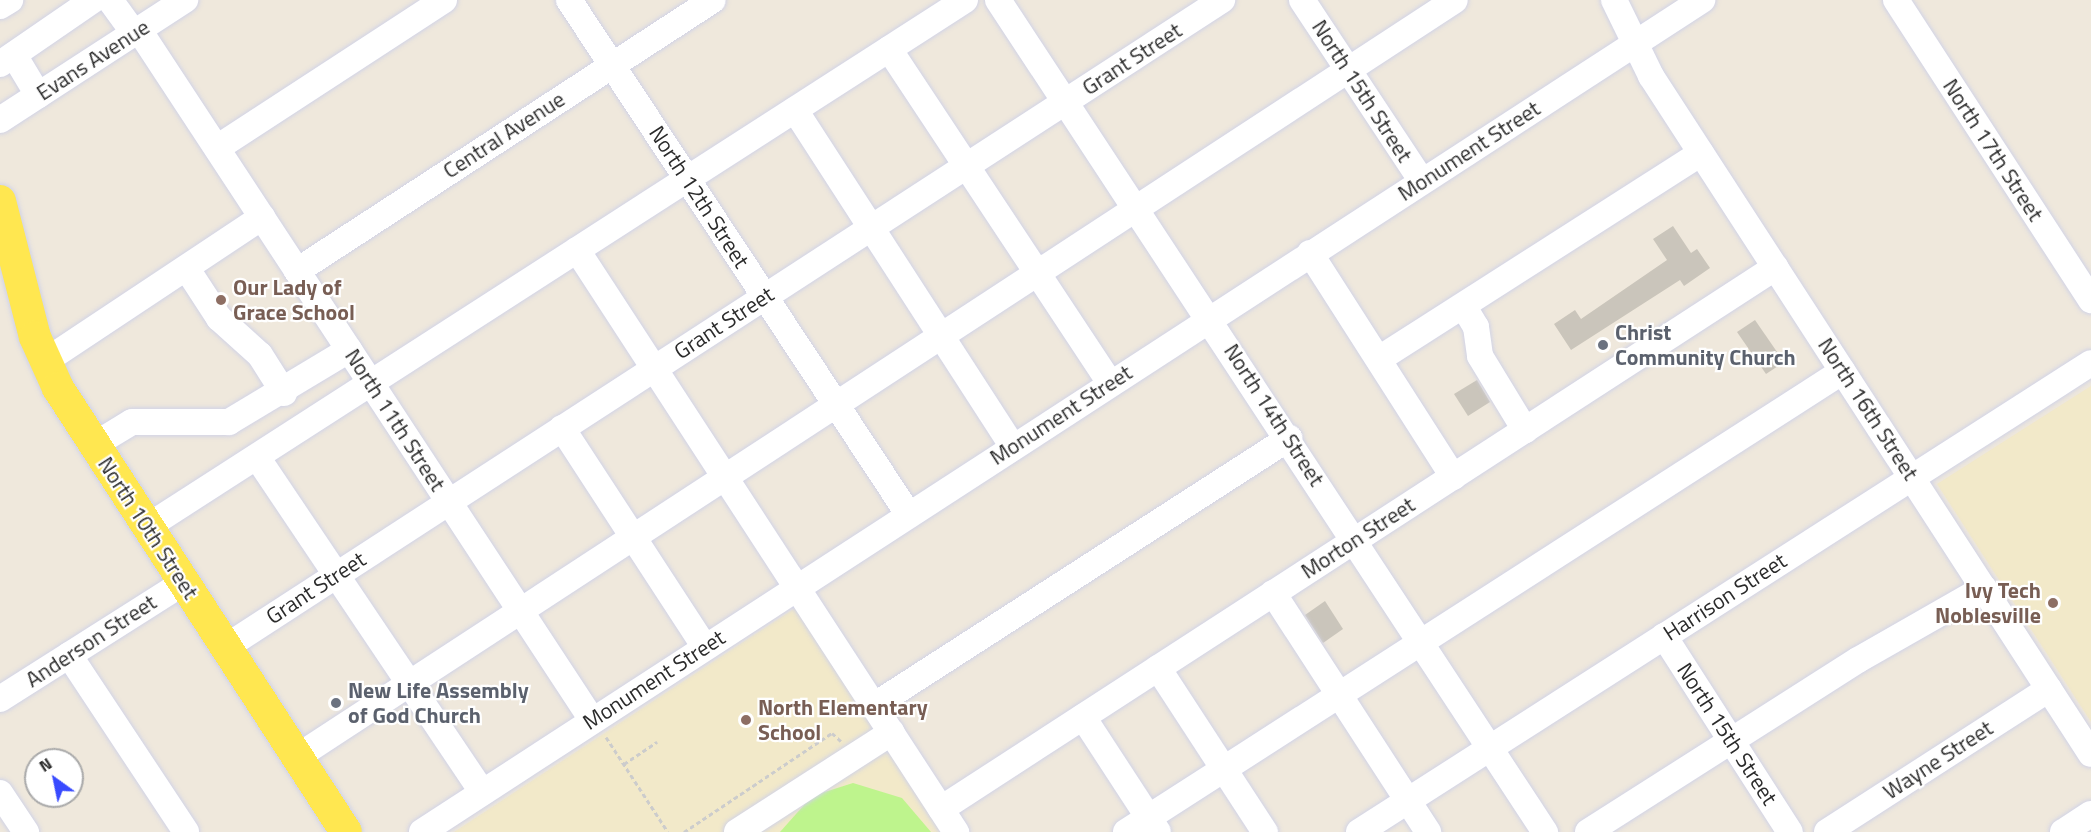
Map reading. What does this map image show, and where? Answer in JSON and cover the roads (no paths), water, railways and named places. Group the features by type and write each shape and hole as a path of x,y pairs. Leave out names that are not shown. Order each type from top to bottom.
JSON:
{"main road":[{"name":"North 10th Street","path":"0,201 44,362 94,445 346,832"}],"street":[{"path":"0,6 10,0"},
{"path":"38,95 7,59 93,0"},
{"name":"North 11th Street","path":"110,0 137,31 217,148 592,720"},
{"name":"Evans Avenue","path":"0,120 185,0"},
{"path":"217,148 444,0"},
{"name":"North 12th Street","path":"569,0 909,515"},
{"name":"Central Avenue","path":"297,271 712,0"},
{"path":"147,527 964,0"},
{"name":"North 14th Street","path":"998,0 1289,438 1545,832"},
{"name":"Grant Street","path":"225,647 1222,0"},
{"name":"North 15th Street","path":"1302,0 1422,182"},
{"path":"297,757 1455,0"},
{"name":"North 16th Street","path":"1614,0 1638,41 1651,76 2091,754"},
{"name":"Monument Street","path":"422,832 1702,0"},
{"name":"North 17th Street","path":"1896,0 2091,300"},
{"path":"889,49 1110,383"},
{"path":"795,110 1013,447"},
{"path":"1379,359 1464,307 1701,153"},
{"path":"44,362 262,217"},
{"path":"578,250 956,832"},
{"path":"1310,254 1453,477"},
{"name":"Morton Street","path":"941,809 1776,267"},
{"path":"187,269 219,318 238,330 284,393"},
{"path":"1464,307 1476,327 1480,356 1525,430"},
{"path":"94,445 132,422 230,422 284,393 349,350"},
{"name":"Harrison Street","path":"1359,832 2091,363"},
{"path":"1083,717 1144,828 1225,769 1844,371"},
{"path":"562,428 705,647"},
{"path":"875,705 1289,438"},
{"path":"257,457 482,792"},
{"name":"Anderson Street","path":"0,699 183,583"},
{"path":"1588,832 1733,743 1858,660 1984,588"},
{"path":"1273,593 1428,832"},
{"name":"North 15th Street","path":"1664,636 1790,832"},
{"path":"69,655 186,832"},
{"path":"1158,668 1265,832"},
{"name":"Wayne Street","path":"1827,832 2049,689"},
{"path":"737,832 772,820 852,758 892,732"},
{"path":"0,793 26,832"},
{"path":"2063,832 2091,814"}],"place":[{"name":"Our Lady of Grace School","path":"221,300"},
{"name":"Christ Community Church","path":"1603,345"},
{"name":"Ivy Tech Noblesville","path":"2053,603"},
{"name":"New Life Assembly of God Church","path":"336,703"},
{"name":"North Elementary School","path":"746,720"}]}
